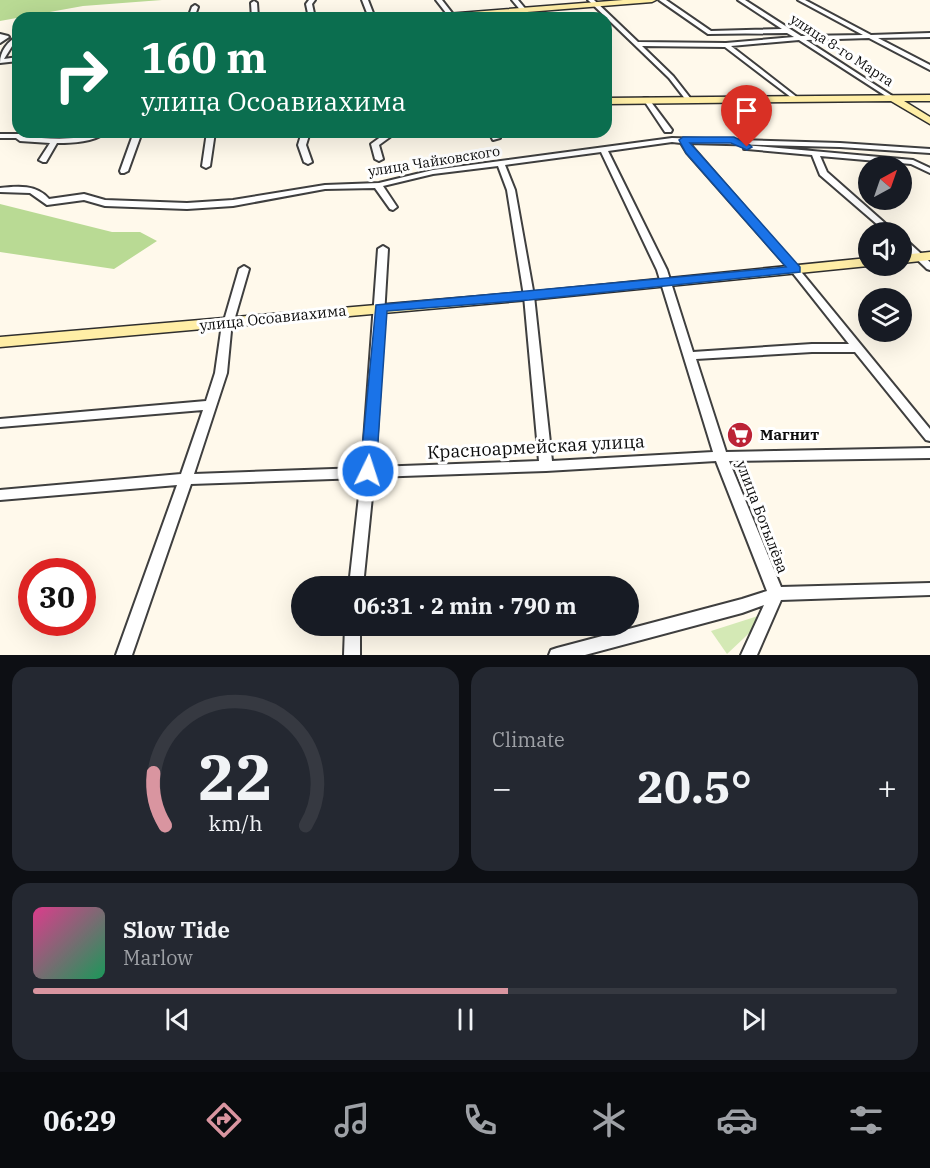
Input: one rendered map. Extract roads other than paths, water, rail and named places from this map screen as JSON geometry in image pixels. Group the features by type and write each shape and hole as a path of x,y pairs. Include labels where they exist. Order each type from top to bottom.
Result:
{"street":[{"path":"439,0 449,12"},
{"path":"515,0 524,10"},
{"path":"504,12 593,2 652,0"},
{"path":"662,0 710,33 788,31"},
{"name":"улица 8-го Марта","path":"741,0 930,121"},
{"path":"801,0 930,68"},
{"path":"254,3 255,12"},
{"path":"193,12 195,7"},
{"path":"612,20 672,76 688,99"},
{"path":"637,44 726,45 802,38 930,35"},
{"path":"0,36 6,37 0,41"},
{"path":"0,60 12,42"},
{"path":"726,45 796,99"},
{"path":"612,101 930,98"},
{"path":"646,99 668,130"},
{"path":"20,138 55,140 78,138"},
{"path":"124,171 136,138"},
{"path":"206,166 210,138"},
{"path":"304,138 302,146 308,162"},
{"path":"379,159 375,144 384,138"},
{"path":"43,160 55,140"},
{"path":"683,140 690,151 795,270 930,437"},
{"name":"улица Чайковского","path":"0,190 32,190 39,192 47,202 84,197 105,203 187,206 271,198 325,187 379,184 433,172 683,140 734,140 930,151"},
{"name":"улица Чайковского","path":"734,140 741,147 913,162 930,171"},
{"name":"улица Ботылёва","path":"603,149 662,270 721,456 767,578 776,594"},
{"path":"815,154 823,173 879,222"},
{"path":"501,164 511,190 529,296 546,466"},
{"path":"379,184 379,189 393,207"},
{"path":"912,248 925,256 930,267"},
{"path":"357,576 381,308 383,249"},
{"name":"улица Осоавиахима","path":"0,342 529,296 858,263"},
{"path":"124,655 186,479 220,373 244,269"},
{"path":"689,356 812,348 858,348"},
{"path":"0,423 210,405"},
{"name":"Красноармейская улица","path":"0,495 186,479 546,466 721,456 930,453"},
{"path":"557,655 742,606 776,594 930,589"},
{"path":"749,655 776,594"},
{"path":"352,655 353,636"}],"place":[{"name":"Магнит","path":"740,435"}]}
